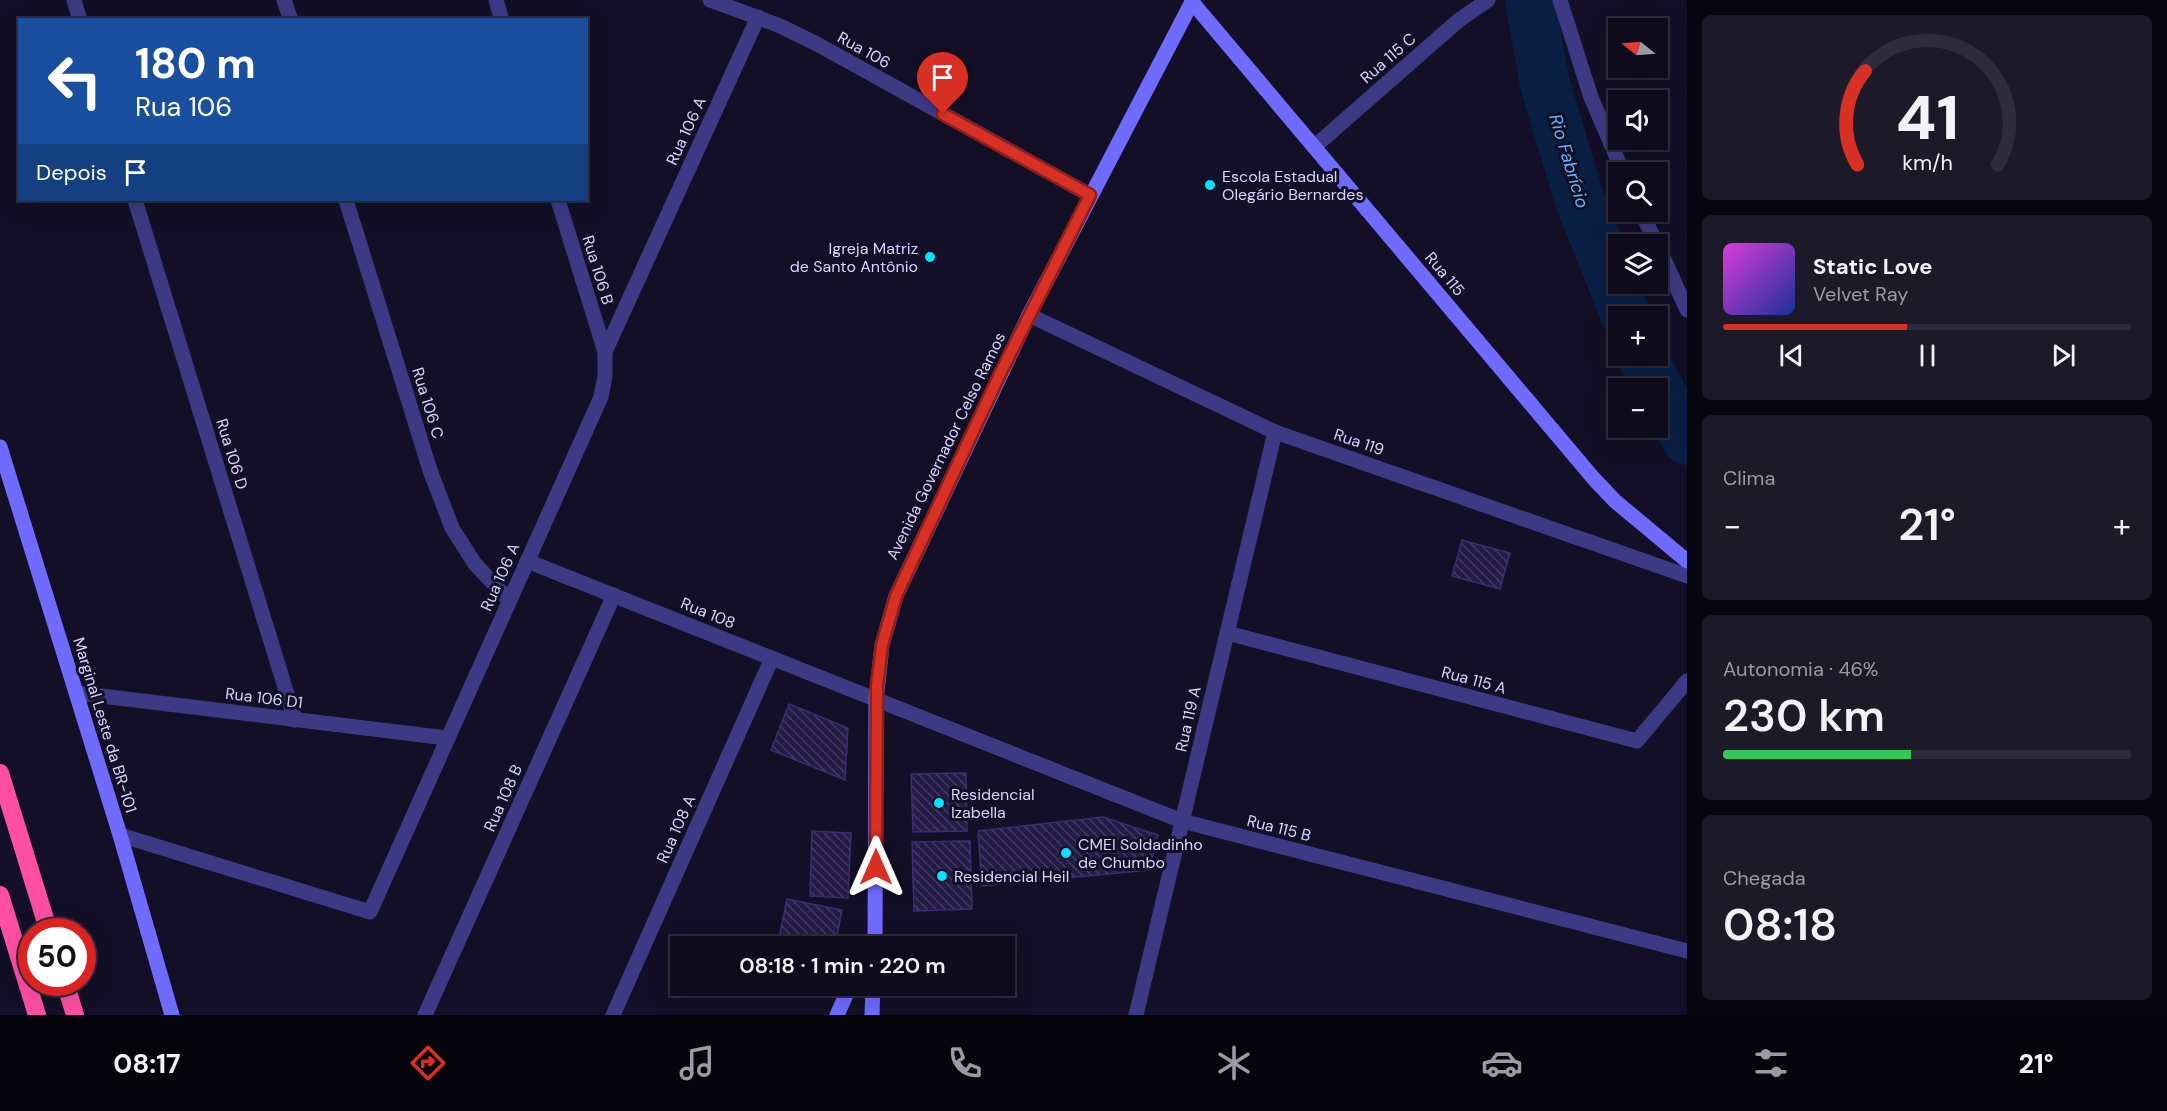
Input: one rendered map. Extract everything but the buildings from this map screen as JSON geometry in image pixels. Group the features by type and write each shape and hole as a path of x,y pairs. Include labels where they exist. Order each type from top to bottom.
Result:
{"highway":[{"path":"0,773 45,918"},
{"path":"0,895 37,1015"},
{"path":"69,996 75,1015"}],"main road":[{"name":"Rua 115","path":"1190,1 1594,479 1641,524 1687,561"},
{"name":"Avenida Governador Celso Ramos","path":"876,936 876,700 882,645 903,576 1029,315 1190,1"},
{"name":"Marginal Leste da BR-101","path":"0,447 120,835 172,1015"},
{"path":"872,936 876,928"},
{"path":"837,1015 846,996"},
{"path":"872,1015 873,996"}],"street":[{"path":"74,0 79,18"},
{"path":"285,0 290,18"},
{"path":"496,0 501,18"},
{"name":"Rua 106","path":"710,0 758,17 817,44 1090,195"},
{"name":"Rua 115 C","path":"1314,147 1459,20 1488,0"},
{"path":"1560,0 1591,97 1619,162"},
{"name":"Rua 106 A","path":"120,835 370,912 601,397 605,376 604,352 758,17"},
{"name":"Rua 106 D","path":"135,201 295,720"},
{"name":"Rua 106 C","path":"346,201 430,470 452,528 475,564 509,600"},
{"name":"Rua 106 B","path":"558,201 604,352"},
{"path":"1668,269 1687,310"},
{"name":"Rua 119","path":"1029,315 1275,432 1687,576"},
{"name":"Rua 119 A","path":"1136,1015 1275,432"},
{"name":"Rua 108","path":"527,561 876,700"},
{"name":"Rua 108 B","path":"425,1015 614,595"},
{"name":"Rua 115 A","path":"1227,633 1637,741 1687,681"},
{"name":"Rua 108 A","path":"613,1015 772,658"},
{"name":"Rua 106 D1","path":"76,693 447,738"},
{"name":"Rua 115 B","path":"876,700 1182,821 1687,951"}],"waterway":[{"name":"Rio Fabrício","path":"1530,0 1545,84 1579,198 1622,306"},
{"name":"Rio Fabrício","path":"1646,366 1687,440"}],"place":[{"name":"Escola Estadual Olegário Bernardes","path":"1210,185"},
{"name":"Igreja Matriz de Santo Antônio","path":"930,257"},
{"name":"Residencial Izabella","path":"939,803"},
{"name":"CMEI Soldadinho de Chumbo","path":"1066,853"},
{"name":"Residencial Heil","path":"942,876"}],"route":[{"path":"876,867 878,671 882,645 896,596 907,567 1000,374 1090,195 943,114"}]}
